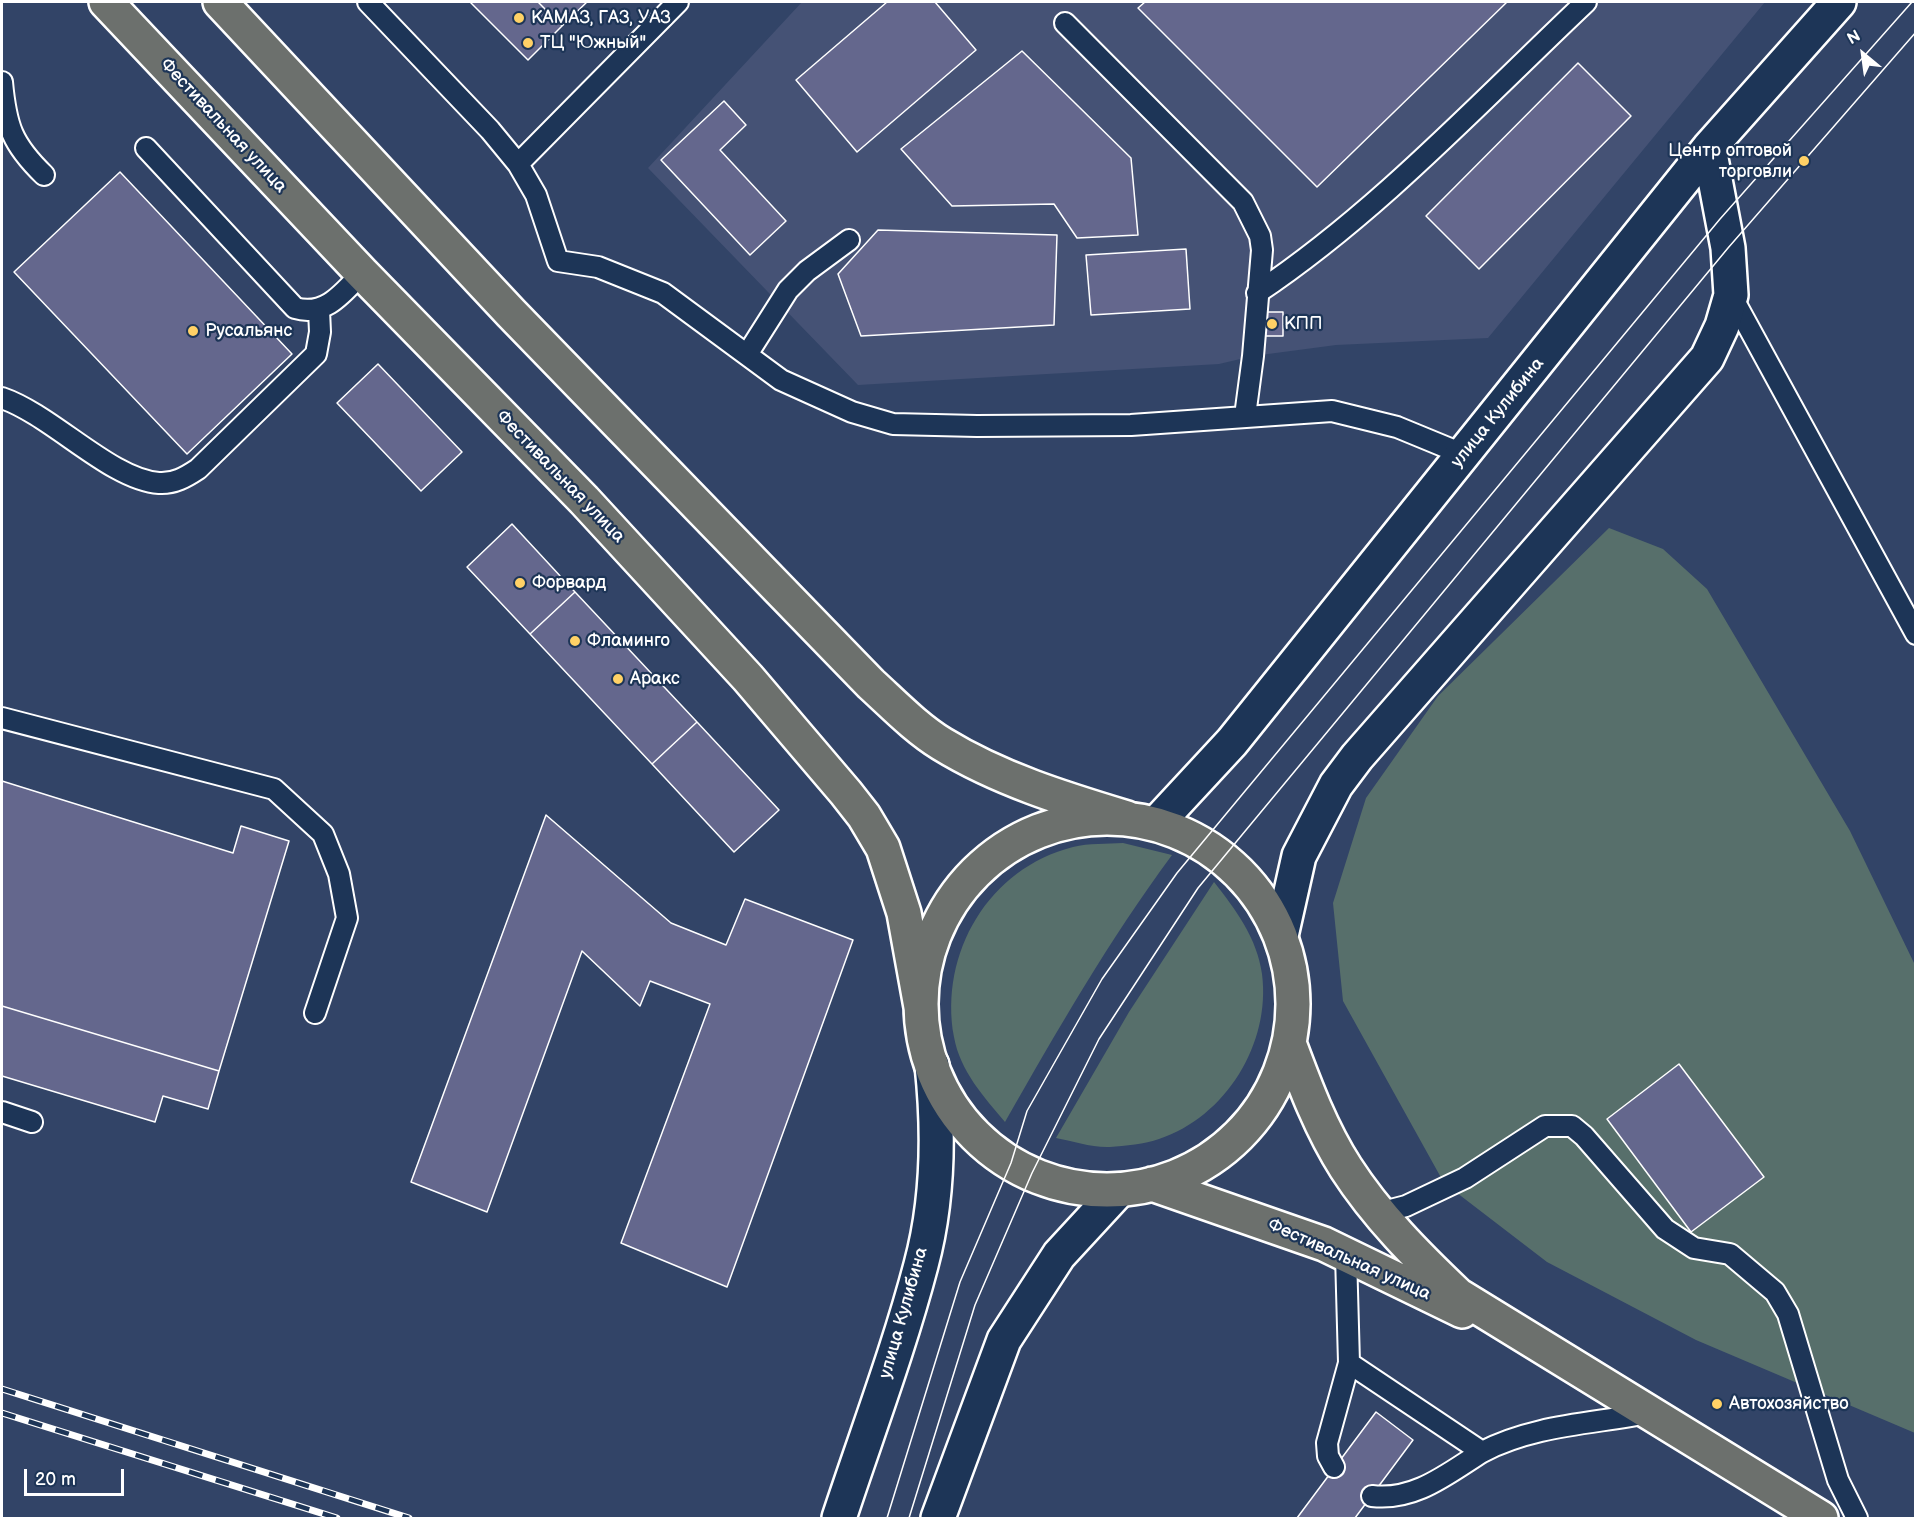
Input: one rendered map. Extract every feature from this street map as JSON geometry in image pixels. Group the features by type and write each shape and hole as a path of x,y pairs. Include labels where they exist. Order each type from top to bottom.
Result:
{"main road":[{"name":"Фестивальная улица","path":"106,2 362,273 599,516 748,678 864,816 883,848 904,913 921,1007"},
{"path":"220,2 503,305 871,684 908,718 941,743 988,769 1061,798 1142,821 1202,843 1240,872 1256,891 1281,936 1290,966 1293,994 1292,1033 1289,1043 1276,1083 1257,1114 1242,1132 1209,1159 1190,1170 1152,1184 1119,1190 1070,1186 1039,1176 1011,1162 990,1147 965,1124 946,1095 926,1047 921,1007 925,966 935,935 953,900 978,870 1014,843 1032,834 1077,820 1142,821"},
{"name":"Фестивальная улица","path":"1289,1043 1322,1123 1346,1168 1379,1213 1417,1256 1458,1295 1821,1518"},
{"name":"Фестивальная улица","path":"1152,1184 1261,1220 1346,1255 1543,1348"}],"street":[{"name":"улица Кулибина","path":"1142,821 1232,742 1709,148 1831,4"},
{"path":"1281,936 1299,856 1336,785 1357,757 1529,564 1707,358 1722,326 1731,295 1728,248 1709,148"},
{"name":"улица Кулибина","path":"840,1518 921,1264 932,1192 936,1136 932,1065"},
{"path":"938,1518 1004,1340 1059,1255 1119,1190"}],"lane":[{"path":"368,2 490,130 518,164 536,195 558,261 598,267 663,292 748,353 781,380 813,396 852,412 893,424 1131,425 1332,411 1396,427 1465,454"},
{"path":"518,164 678,2"},
{"path":"1257,293 1290,271 1365,210 1586,2"},
{"path":"1065,23 1243,202 1260,236 1262,268 1257,293 1253,356 1245,416"},
{"path":"2,82 6,120 23,155 44,175"},
{"path":"146,148 288,303 307,311 319,310 334,302 362,273"},
{"path":"748,353 788,290 807,271 849,240"},
{"path":"1731,295 1916,634"},
{"path":"2,398 22,405 122,471 159,483 183,479 198,469 316,354 320,332 319,310"},
{"path":"2,718 274,789 301,812 323,834 339,874 347,918 315,1013"},
{"path":"2,1112 33,1122"},
{"path":"1379,1213 1406,1206 1465,1178 1545,1126 1572,1126 1584,1136 1665,1229 1694,1248 1730,1254 1775,1292 1788,1314 1838,1480 1857,1518"},
{"path":"1334,1467 1328,1456 1327,1443 1349,1363 1346,1255"},
{"path":"1349,1363 1482,1452"},
{"path":"1372,1496 1389,1498 1411,1494 1508,1438 1544,1428 1648,1413"}],"shaded area":[{"path":"802,2 1765,2 1488,338 1336,345 1253,356 1219,364 858,385 648,168"}],"green space":[{"path":"1609,528 1663,549 1707,589 1850,831 1915,965 1915,1433 1696,1340 1547,1262 1444,1183 1343,1001 1333,903 1366,798 1438,696"},
{"path":"1123,843 1172,855 1105,953 1005,1122 967,1072 954,1037 951,1006 954,975 963,946 976,918 994,894 1017,874 1043,858 1073,847"},
{"path":"1214,882 1238,914 1250,936 1262,974 1263,1000 1259,1026 1251,1051 1239,1074 1205,1114 1159,1139 1135,1145 1103,1147 1056,1138 1129,1012"}],"building":[{"name":"ТЦ \"Южный\"","path":"470,2 538,2 562,26 528,60"},
{"path":"538,2 587,2 562,26"},
{"path":"887,2 935,2 976,50 857,152 796,80"},
{"path":"1145,2 1507,2 1317,187 1138,8"},
{"path":"1022,51 1131,158 1138,235 1077,238 1054,204 952,206 901,149"},
{"path":"1578,63 1631,116 1479,269 1426,216"},
{"path":"724,101 746,125 720,150 786,221 750,255 661,160"},
{"path":"120,172 292,354 187,454 14,272"},
{"path":"878,230 1057,235 1054,325 861,336 838,274"},
{"path":"1186,249 1190,309 1091,315 1086,255"},
{"name":"КПП","path":"1260,312 1283,312 1283,336 1260,336"},
{"path":"378,364 462,452 421,491 337,403"},
{"path":"512,524 575,592 530,634 467,567"},
{"path":"575,592 697,722 652,764 530,634"},
{"path":"697,722 779,810 734,852 652,764"},
{"path":"2,781 233,853 241,826 289,841 219,1071 2,1006"},
{"path":"546,815 671,923 726,945 745,899 853,940 727,1287 621,1243 710,1004 650,981 640,1006 582,951 487,1212 411,1182"},
{"path":"2,1006 219,1071 208,1109 163,1096 155,1122 2,1076"},
{"path":"1679,1064 1764,1177 1691,1232 1607,1119"},
{"path":"1376,1412 1413,1440 1355,1518 1297,1518"}],"tram line":[{"path":"887,1518 960,1282 1011,1163 1027,1111 1102,979 1177,873 1720,219 1912,2"},
{"path":"909,1518 975,1305 1032,1173 1099,1039 1198,888 1728,248 1916,32"}],"railway":[{"path":"2,1389 409,1518"},
{"path":"2,1413 337,1518"}],"place":[{"name":"КАМАЗ, ГАЗ, УАЗ","path":"519,18"},
{"name":"ТЦ \"Южный\"","path":"528,43"},
{"name":"Центр оптовой торговли","path":"1804,161"},
{"name":"КПП","path":"1272,324"},
{"name":"Русальянс","path":"193,331"},
{"name":"Форвард","path":"520,583"},
{"name":"Фламинго","path":"575,641"},
{"name":"Аракс","path":"618,679"},
{"name":"Автохозяйство","path":"1717,1404"}]}
